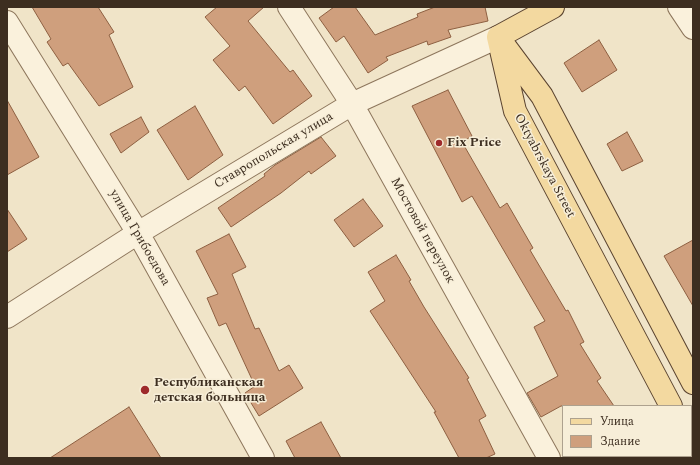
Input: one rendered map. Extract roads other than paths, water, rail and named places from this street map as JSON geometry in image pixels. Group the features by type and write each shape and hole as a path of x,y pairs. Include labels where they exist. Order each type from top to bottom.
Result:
{"main road":[{"name":"Ставропольская улица","path":"498,38 553,7"},
{"path":"498,38 542,96 693,384"},
{"name":"Oktyabrskaya Street","path":"498,38 515,111 670,405"}],"street":[{"name":"Мостовой переулок","path":"289,7 352,104 549,458"},
{"path":"679,7 693,28"},
{"name":"улица Грибоедова","path":"7,22 138,234 263,458"},
{"name":"Ставропольская улица","path":"7,317 138,234 352,104 498,38"}],"place":[{"name":"Fix Price","path":"439,143"},
{"name":"Республиканская детская больница","path":"145,390"}]}
